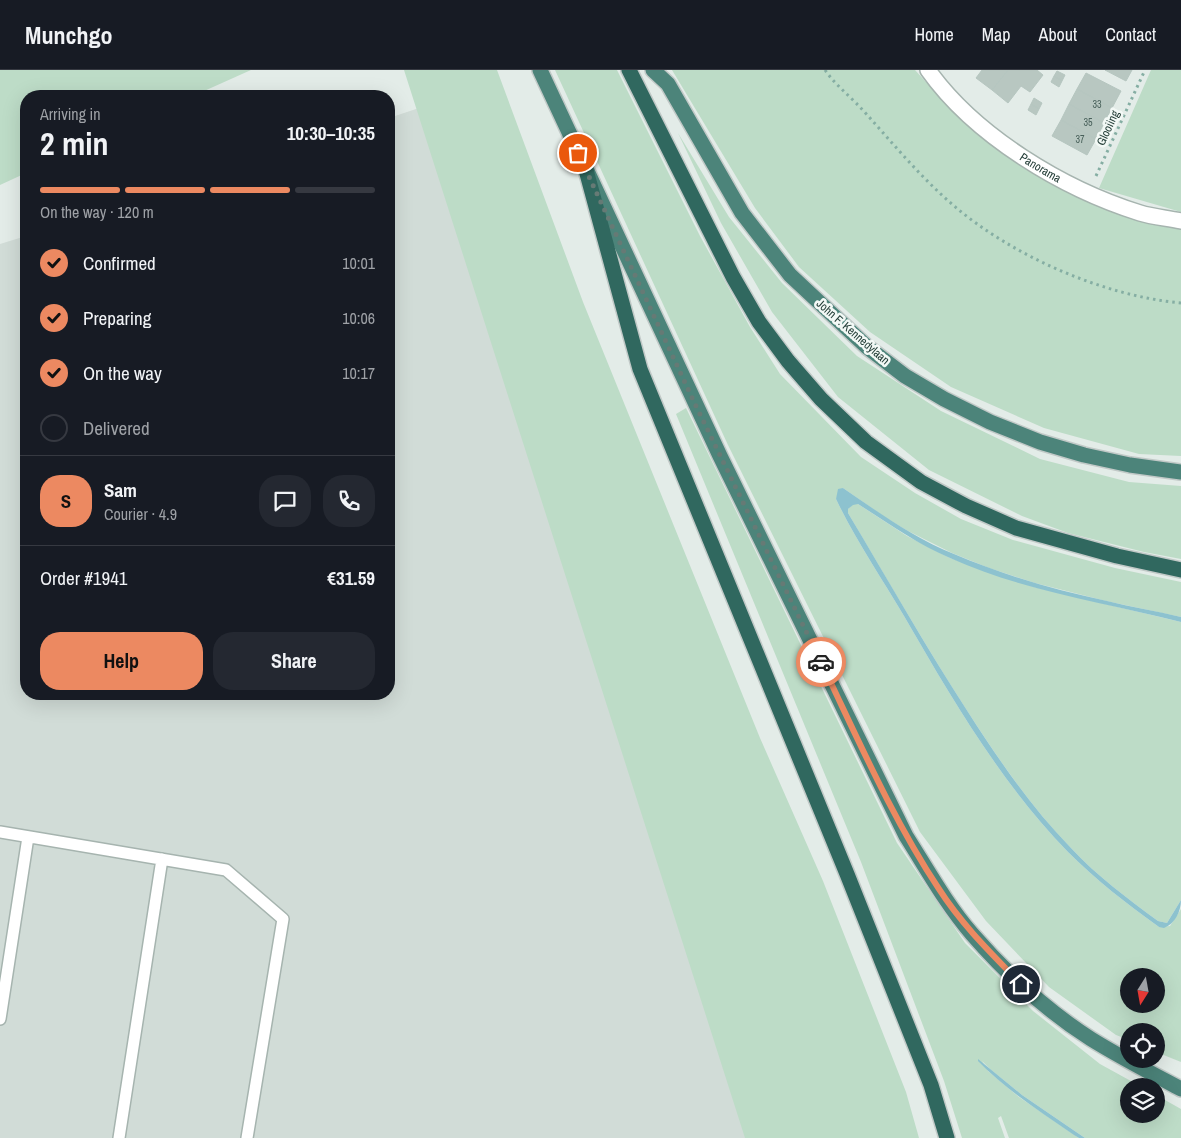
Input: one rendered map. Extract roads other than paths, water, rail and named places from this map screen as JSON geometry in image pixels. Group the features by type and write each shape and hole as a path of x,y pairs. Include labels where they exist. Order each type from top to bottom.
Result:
{"highway":[{"path":"540,70 720,456 906,836 939,890 971,933 1021,984 1054,1013 1090,1038 1181,1089"},
{"path":"629,70 733,277 760,322 788,361 821,399 866,442 921,482 966,506 1016,528 1108,554 1181,570"},
{"name":"John F. Kennedylaan","path":"653,70 668,84 742,213 790,275 867,347 905,376 944,399 990,422 1040,442 1084,456 1181,472"},
{"path":"586,170 640,369 851,883 931,1085 947,1138"}],"street":[{"name":"Panorama","path":"928,70 942,90 992,136 1044,171 1088,192 1140,213 1181,221"}],"lane":[{"path":"0,832 226,870 283,919 247,1138"},
{"path":"0,1019 28,837"},
{"path":"119,1138 162,859"}],"water":[{"path":"843,488 883,515 939,548 973,562 1049,587 1181,617 1181,622 1064,595 1006,579 926,546 858,504 848,509 848,513 952,688 1029,800 1056,832 1091,868 1158,921 1167,923 1181,900 1177,917 1168,926 1164,928 1159,927 1135,910 1068,852 1021,798 999,769 959,709 851,529 836,499 838,489"},
{"path":"978,1059 1022,1095 1085,1138 1079,1138 1074,1135 1024,1100 1000,1082"}]}
